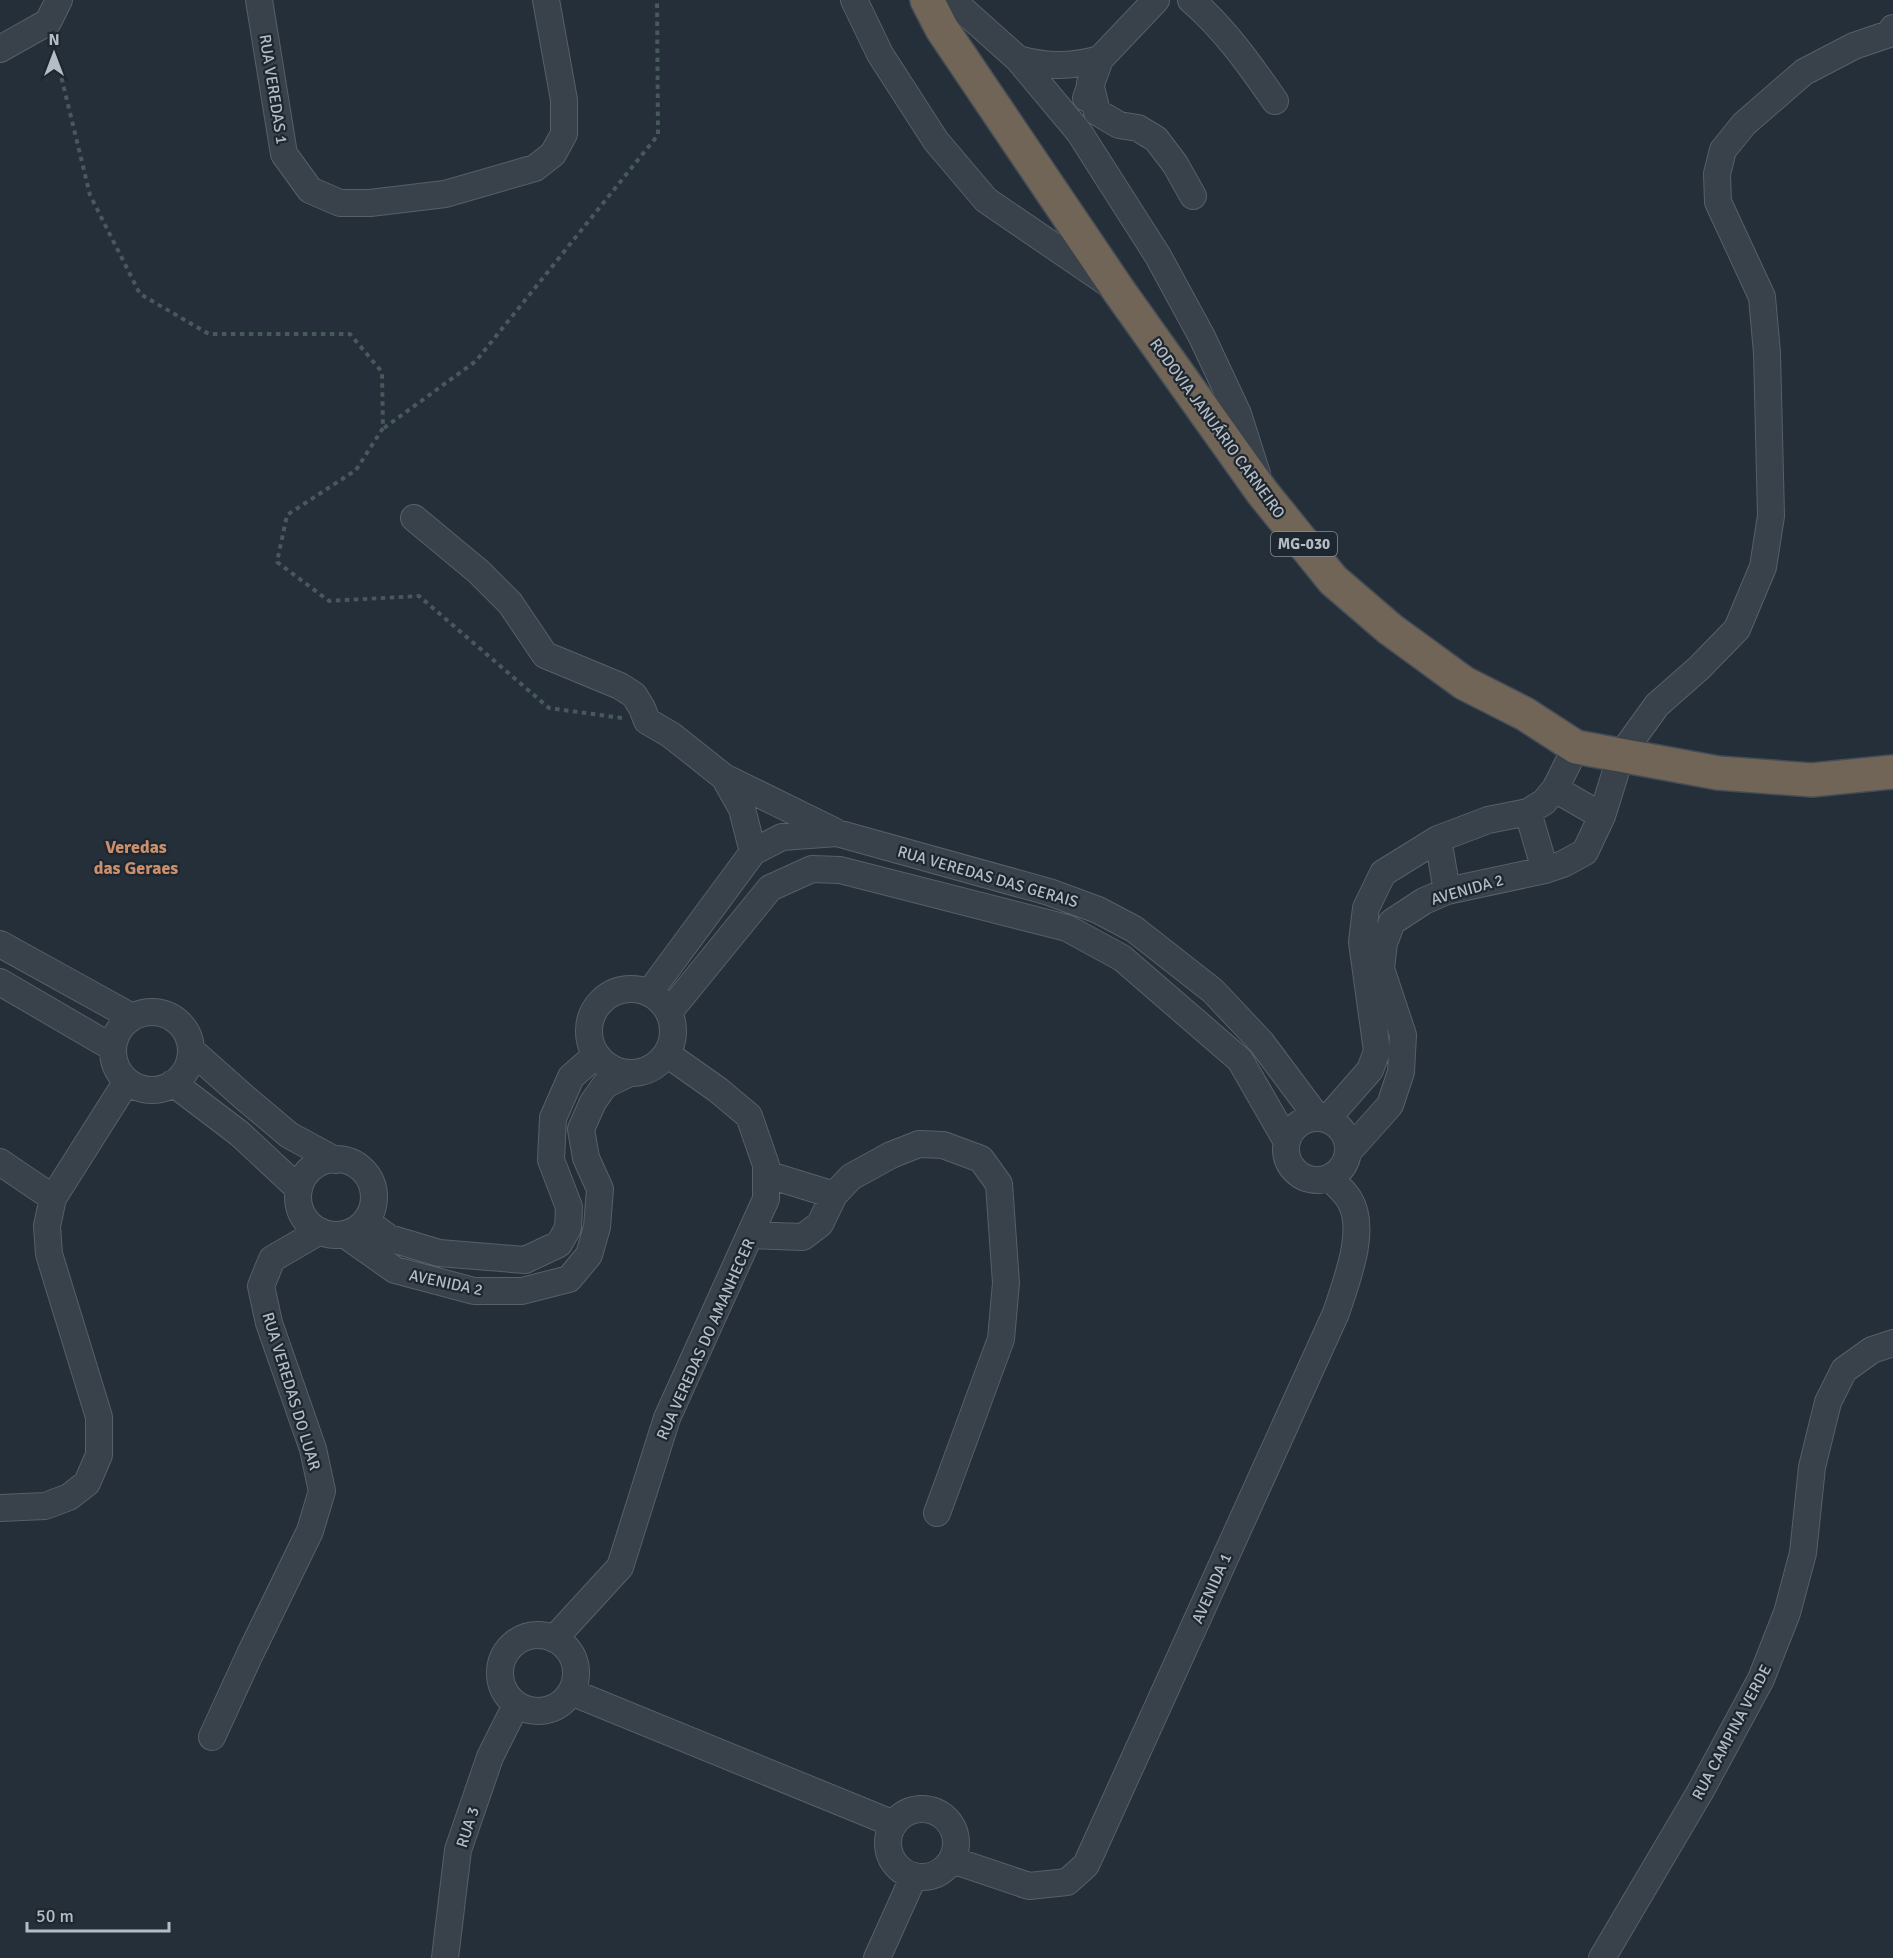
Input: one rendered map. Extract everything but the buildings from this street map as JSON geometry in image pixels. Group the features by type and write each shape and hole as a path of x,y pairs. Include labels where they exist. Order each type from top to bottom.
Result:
{"highway":[{"name":"RODOVIA JANUÁRIO CARNEIRO","path":"927,0 942,29 1119,291 1262,492 1333,580 1390,629 1464,683 1525,714 1576,747 1718,773 1812,780 1893,772"}],"street":[{"name":"RUA VEREDAS 1","path":"259,0 284,153 310,190 340,202 370,203 445,194 535,168 553,154 564,134 564,100 546,0"},
{"path":"854,0 880,54 936,141 986,200 1119,291"},
{"path":"952,0 1018,59 1079,132 1158,256 1202,337 1238,414 1262,492"},
{"path":"1079,132 1090,83 1100,59 1156,0"},
{"path":"1199,3 1275,101"},
{"path":"0,49 53,11"},
{"name":"AVENIDA 2","path":"1348,1152 1390,1105 1401,1072 1403,1035 1381,969 1384,943 1392,922 1424,901 1447,891 1545,870 1563,864 1585,852 1602,816 1621,755 1657,705 1699,668 1737,628 1763,567 1771,516 1767,353 1762,297 1718,202 1717,174 1723,150 1744,124 1804,72 1854,46 1888,34 1893,28"},
{"path":"1018,59 1037,65 1063,66 1100,59"},
{"path":"1090,83 1097,112 1119,125 1138,128 1156,139 1193,196"},
{"path":"414,518 479,572 510,603 544,655 620,686 634,695 642,708 646,721 670,735 724,777 837,833"},
{"path":"1322,1118 1336,1124 1343,1132 1348,1152 1339,1171 1330,1178 1310,1180 1300,1176 1292,1169 1286,1159 1286,1140 1291,1130 1298,1124 1322,1118 1370,1070 1377,1051 1362,942 1366,908 1383,873 1438,839 1488,820 1527,812 1544,802 1555,789 1576,747"},
{"path":"724,777 742,809 753,852"},
{"path":"1555,789 1602,816"},
{"path":"1527,812 1545,870"},
{"name":"RUA VEREDAS DAS GERAIS","path":"649,993 753,852 782,837 837,833 1049,892 1098,910 1134,929 1213,991 1261,1041 1322,1118"},
{"path":"1438,839 1447,891"},
{"name":"RUA VEREDAS DAS GERAIS","path":"669,1012 770,888 812,869 840,870 1067,928 1122,958 1240,1060 1286,1140"},
{"path":"0,944 132,1017"},
{"path":"0,982 113,1048"},
{"path":"635,989 649,993 661,1001 669,1012 673,1026 673,1040 667,1054 657,1064 645,1071 630,1073 617,1071 596,1055 589,1029 598,1005 608,996 620,991 635,989"},
{"path":"145,1012 158,1012 171,1017 181,1025 188,1036 191,1050 189,1063 173,1083 162,1088 138,1087 127,1081 119,1072 114,1060 115,1036 132,1017 145,1012"},
{"path":"191,1050 289,1135 335,1160"},
{"name":"RUA VEREDAS DO AMANHECER","path":"554,1639 620,1567 667,1418 766,1199 766,1165 749,1116 718,1090 667,1054"},
{"name":"AVENIDA 2","path":"343,1229 389,1238 439,1253 525,1260 559,1244 568,1228 569,1207 551,1160 553,1118 571,1077 596,1055"},
{"name":"AVENIDA 2","path":"343,1229 395,1270 474,1291 522,1291 569,1279 589,1255 597,1227 600,1189 586,1158 581,1129 593,1102 605,1085 630,1073"},
{"path":"0,1508 45,1506 69,1497 87,1483 99,1455 99,1418 49,1254 47,1226 53,1198 127,1081"},
{"path":"173,1083 240,1134 299,1189"},
{"path":"750,1235 803,1237 820,1224 834,1195 851,1177 891,1155 919,1144 943,1145 981,1159 999,1184 1006,1283 1001,1339 937,1513"},
{"path":"335,1160 347,1161 358,1167 367,1175 373,1186 372,1211 343,1229 309,1224 298,1202 299,1189 304,1177 312,1168 323,1162 335,1160"},
{"path":"0,1162 53,1198"},
{"path":"766,1174 834,1195"},
{"name":"AVENIDA 1","path":"952,1860 1029,1886 1067,1882 1086,1865 1336,1313 1355,1253 1356,1223 1350,1200 1330,1178"},
{"name":"RUA VEREDAS DO LUAR","path":"212,1737 310,1531 322,1491 313,1449 269,1323 261,1286 272,1259 343,1229"},
{"name":"RUA CAMPINA VERDE","path":"1602,1958 1700,1792 1761,1679 1786,1613 1803,1553 1812,1467 1828,1402 1844,1370 1872,1350 1893,1343"},
{"path":"541,1635 554,1639 572,1656 575,1680 571,1692 553,1708 540,1711 528,1710 516,1705 501,1685 502,1660 508,1649 517,1641 529,1636 541,1635"},
{"path":"571,1692 894,1824"},
{"name":"RUA 3","path":"445,1958 458,1850 490,1757 516,1705"},
{"path":"912,1811 935,1812 945,1818 956,1838 956,1849 952,1860 936,1874 925,1877 904,1872 890,1856 888,1845 894,1824 902,1816 912,1811"},
{"path":"877,1958 914,1876"}],"path":[{"path":"646,721 549,708 419,596 329,601 278,562 287,515 356,470 383,428 476,361 658,135 657,0"},
{"path":"53,11 90,195 140,294 209,334 350,334 382,372 383,428"}],"district":[{"name":"Veredas das Geraes","path":"136,857"}]}
